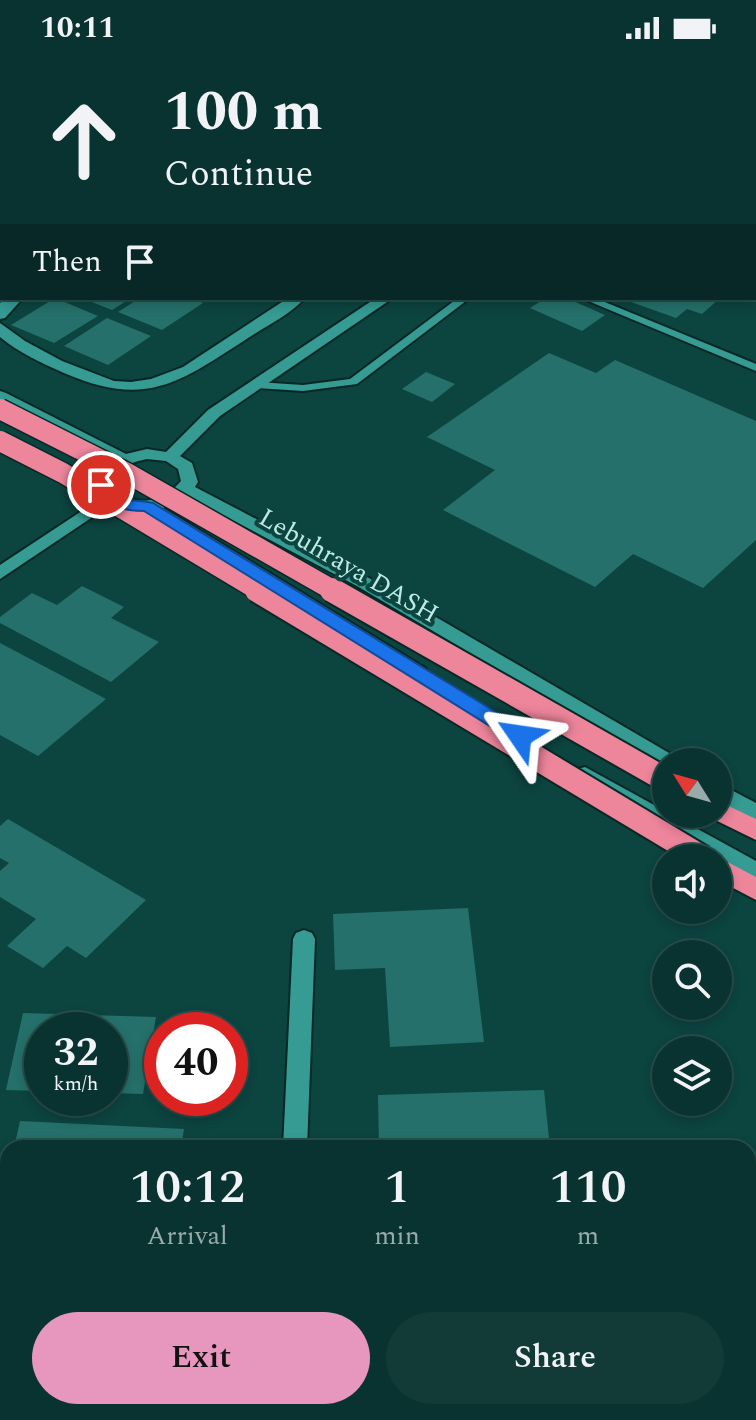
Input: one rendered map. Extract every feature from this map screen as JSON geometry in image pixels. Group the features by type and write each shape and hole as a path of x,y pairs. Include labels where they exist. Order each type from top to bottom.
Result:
{"highway":[{"name":"Lebuhraya DASH","path":"0,409 127,473 652,772"},
{"path":"0,441 63,473 680,844"},
{"path":"732,818 756,831"},
{"path":"732,875 756,890"}],"street":[{"path":"0,315 14,300"},
{"path":"0,328 13,342 104,383 121,387 144,386 188,370 295,300"},
{"path":"170,457 214,413 383,300"},
{"path":"0,396 123,459"},
{"path":"0,433 105,492 130,507 147,506 179,496 190,482 186,467 170,457 147,454 123,459 106,470 105,492 0,573"},
{"path":"185,488 363,582 652,752"},
{"path":"147,506 547,752 756,871"},
{"path":"732,799 756,813"},
{"path":"295,1140 304,939"}],"lane":[{"path":"257,385 303,388 353,382 462,300"},
{"path":"591,300 756,368"},
{"path":"741,362 756,351"}],"building":[{"path":"52,300 60,300 98,316 54,343 11,325"},
{"path":"87,300 128,300 112,310"},
{"path":"137,300 195,300 203,303 162,330 118,312"},
{"path":"543,300 571,300 605,315 582,331 530,308"},
{"path":"718,300 702,314 687,309 676,318 631,302"},
{"path":"107,318 151,336 108,365 64,346"},
{"path":"549,353 596,373 615,360 756,421 756,540 703,588 633,554 595,587 443,510 495,470 427,437"},
{"path":"426,372 455,384 432,402 402,389"},
{"path":"82,586 124,607 111,618 159,642 111,682 0,623 0,617 32,593 57,605"},
{"path":"0,643 106,699 38,756 0,735"},
{"path":"8,819 146,900 86,958 67,946 43,968 7,946 36,919 0,897 0,871 9,863 0,858 0,826"},
{"path":"468,908 484,1042 390,1047 385,968 335,970 333,914"},
{"path":"23,1013 24,1013 24,1090 6,1090"},
{"path":"128,1016 144,1017 143,1094 128,1094"},
{"path":"544,1090 549,1140 379,1140 378,1095"},
{"path":"20,1121 184,1129 182,1140 16,1140"}],"route":[{"path":"101,485 109,498 130,507 147,506 520,736"}]}
